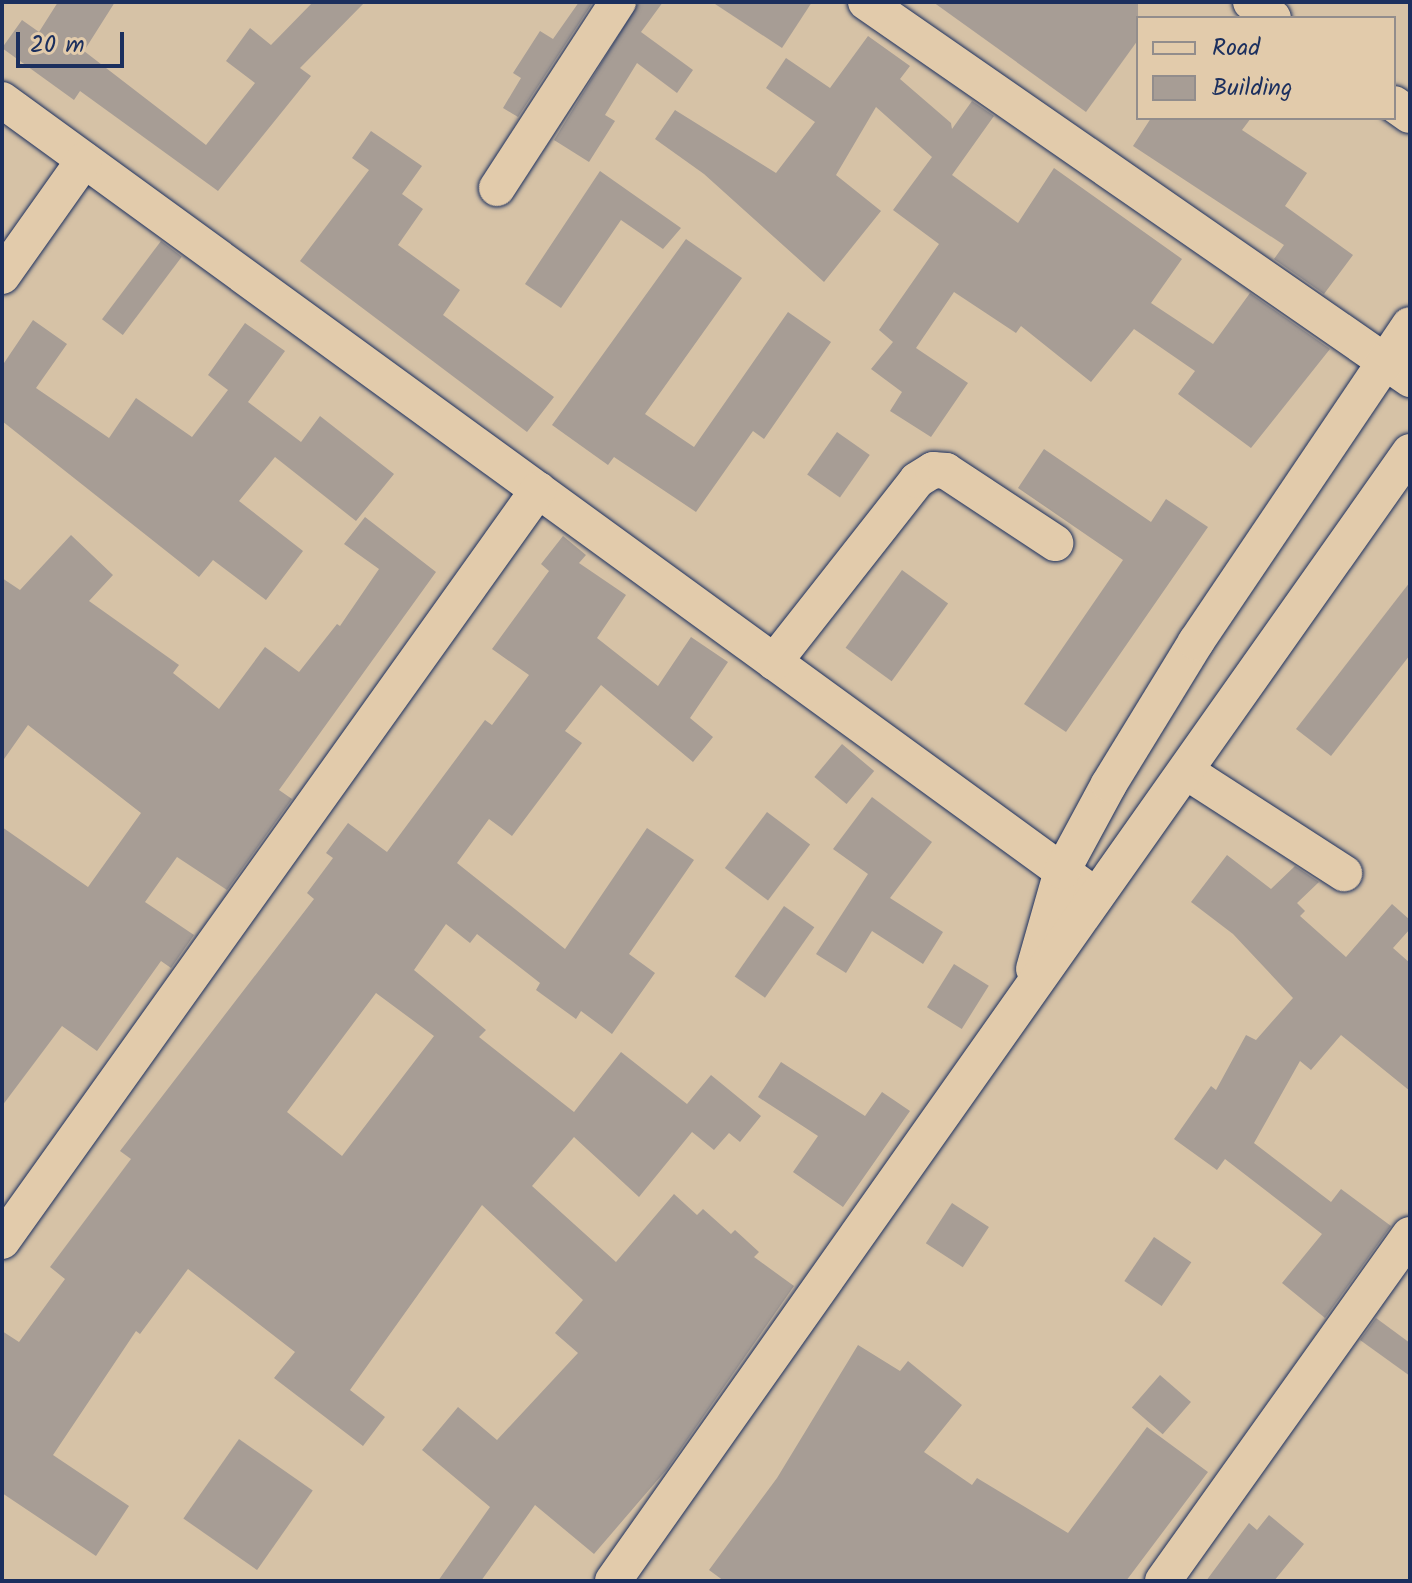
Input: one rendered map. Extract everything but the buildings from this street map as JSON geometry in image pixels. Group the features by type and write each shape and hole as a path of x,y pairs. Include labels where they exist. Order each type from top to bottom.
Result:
{"street":[{"path":"497,188 618,2"},
{"path":"866,2 1398,371"},
{"path":"1251,2 1270,16"},
{"path":"2,100 1096,896"},
{"path":"2,276 84,160"},
{"path":"1027,994 1062,871 1196,642 1398,371 1410,325"},
{"path":"628,1576 1027,994 1187,772 1410,452"},
{"path":"774,662 917,480 933,470 946,471 1055,543"},
{"path":"2,1241 538,490"},
{"path":"1187,772 1344,873"},
{"path":"1163,1581 1410,1235"}]}
